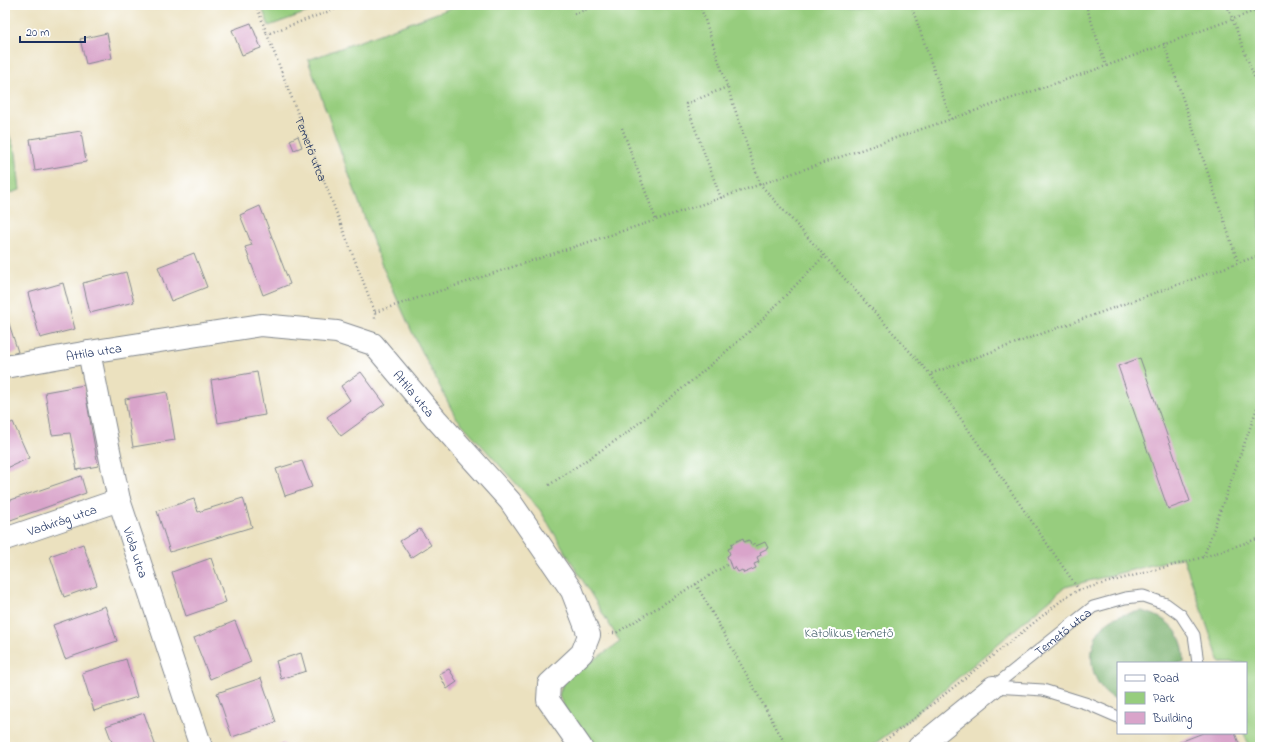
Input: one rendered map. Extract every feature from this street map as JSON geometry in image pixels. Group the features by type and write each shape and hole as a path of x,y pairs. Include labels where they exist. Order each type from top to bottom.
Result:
{"street":[{"name":"Attila utca","path":"5,367 89,352 261,325 337,332 373,344 436,419 510,502 572,590 589,635"},
{"name":"Viola utca","path":"89,352 119,500 201,747"},
{"name":"Vadvirág utca","path":"5,539 119,500"},
{"path":"581,747 548,700 549,684 582,653 589,635"},
{"name":"Temető utca","path":"919,747 941,740 993,688"}],"lane":[{"name":"Temető utca","path":"993,688 1093,607 1125,598 1143,596 1166,604 1181,615 1194,635 1198,662"},
{"path":"993,688 1043,690 1088,704 1117,717"}],"path":[{"name":"Temető utca","path":"256,5 376,312 373,344"},
{"path":"267,34 346,5"},
{"path":"574,14 598,5"},
{"path":"700,5 760,184 930,374 1079,590"},
{"path":"911,5 951,119"},
{"path":"1086,5 1106,66"},
{"path":"1227,5 1260,92"},
{"path":"376,312 721,198 1106,66 1164,43 1260,9"},
{"path":"1164,43 1238,262"},
{"path":"721,198 686,104 727,87"},
{"path":"622,128 656,220"},
{"path":"930,374 1260,255"},
{"path":"549,485 624,435 694,379 756,326 824,256"},
{"path":"1204,557 1260,400"},
{"path":"876,747 914,719 1067,596 1079,590 1204,557 1260,538"},
{"path":"589,635 616,633 730,563"},
{"path":"696,584 787,747"}],"green space":[{"path":"261,5 327,5 269,26"},
{"name":"Katolikus temető","path":"459,5 1260,5 1260,747 1249,747 1244,734 1247,734 1247,662 1220,662 1183,557 1065,587 913,716 870,747 590,747 567,715 559,695 564,680 620,642 540,510 455,416 412,332 380,261 308,60"},
{"path":"5,124 16,153 20,190 5,195"},
{"path":"1142,611 1160,618 1174,628 1182,643 1184,662 1117,662 1117,699 1107,694 1099,684 1094,673 1092,649 1096,637 1102,627 1112,619"}],"building":[{"path":"251,23 261,48 242,55 232,30"},
{"path":"107,33 112,58 86,64 80,39"},
{"path":"81,131 86,162 35,171 30,139"},
{"path":"298,136 302,147 294,150 290,140"},
{"path":"260,206 290,284 263,295 245,247 252,245 240,215"},
{"path":"194,253 207,287 171,301 158,267"},
{"path":"126,272 134,302 90,313 83,283"},
{"path":"63,283 75,329 40,338 28,293"},
{"path":"5,311 18,352 5,356"},
{"path":"1140,358 1190,501 1168,509 1118,366"},
{"path":"257,372 265,415 218,423 211,380"},
{"path":"361,372 385,404 341,436 327,417 350,400 341,386"},
{"path":"84,385 98,466 77,470 70,433 52,435 45,392"},
{"path":"167,392 175,440 133,447 125,399"},
{"path":"13,422 29,458 5,469 5,426"},
{"path":"302,461 312,487 285,496 276,469"},
{"path":"81,476 86,493 5,522 5,502"},
{"path":"243,498 252,527 170,552 157,511 194,499 198,512"},
{"path":"420,529 431,545 411,558 400,541"},
{"path":"743,538 744,542 749,540 751,545 755,543 756,546 765,542 768,548 760,552 761,555 757,557 759,562 754,564 756,568 744,573 742,570 738,572 735,567 732,569 727,556 730,554 728,549 732,547 731,544"},
{"path":"83,544 97,585 64,597 50,556"},
{"path":"211,558 226,602 186,616 172,572"},
{"path":"105,606 117,641 65,659 53,625"},
{"path":"235,621 251,662 210,679 194,638"},
{"path":"301,653 306,671 281,679 276,661"},
{"path":"126,659 137,697 94,711 82,673"},
{"path":"449,669 457,682 447,689 439,674"},
{"path":"261,678 276,722 232,737 217,693"},
{"path":"144,713 156,747 114,747 106,726"},
{"path":"1200,734 1235,734 1240,746 1167,747"},
{"path":"284,743 285,747 272,747"}]}
